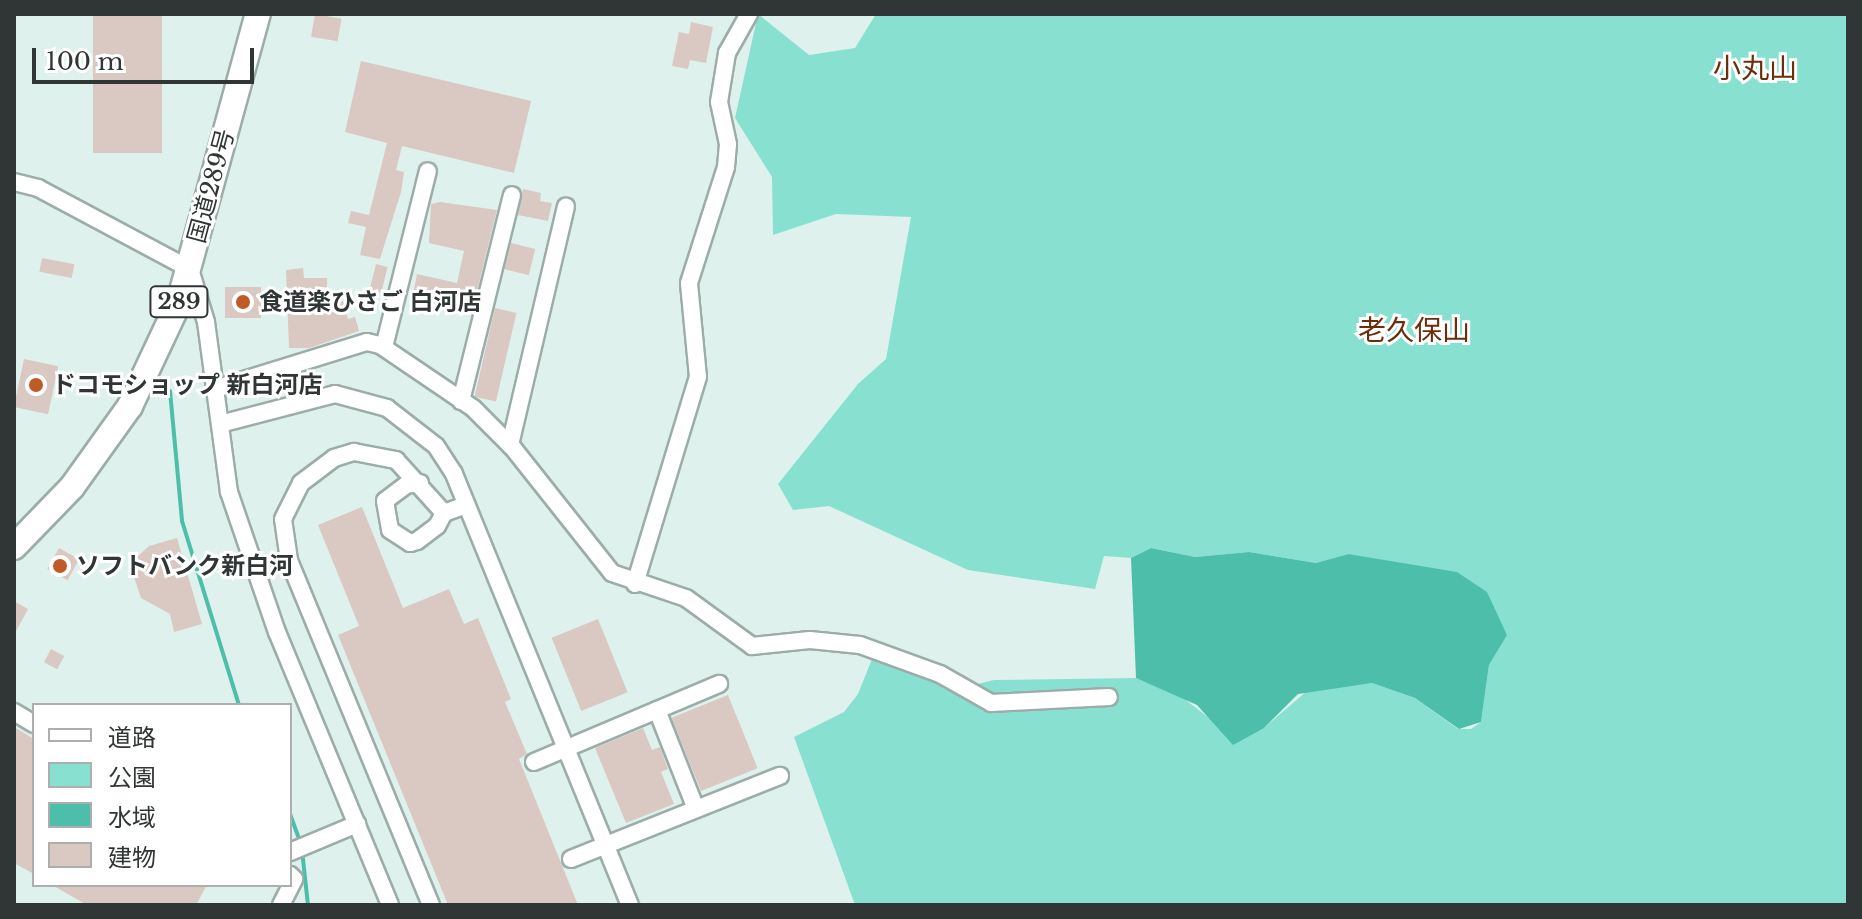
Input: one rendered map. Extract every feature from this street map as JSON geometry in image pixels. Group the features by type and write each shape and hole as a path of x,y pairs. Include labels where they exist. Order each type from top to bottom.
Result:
{"highway":[{"name":"国道289号","path":"14,547 72,487 130,406 190,269 257,14"}],"street":[{"path":"635,584 698,377 689,283 726,167 728,144 719,102 727,53 749,14"},
{"path":"384,347 428,171"},
{"path":"14,182 38,188 190,269 206,322 229,492 277,632 390,905"},
{"path":"461,401 512,195"},
{"path":"510,445 566,206"},
{"path":"215,389 367,342 384,347 461,401 510,445 612,573 635,584 686,598 752,646 810,640 860,645 940,674 991,703 1109,697"},
{"path":"220,424 335,394 360,397 405,417 436,446 466,505 630,905"},
{"path":"431,905 289,560 283,519 301,483 334,458 354,452 396,460 444,513"},
{"path":"420,483 406,485 385,501 390,530 410,543 437,526 444,513 466,505"},
{"path":"534,762 719,684"},
{"path":"657,710 696,809"},
{"path":"14,712 32,723"},
{"path":"571,859 780,776"},
{"path":"292,851 357,824"},
{"path":"281,905 290,887"}],"green space":[{"path":"758,14 809,55 855,48 876,14 1848,14 1848,905 855,905 794,737 844,712 858,694 874,654 953,690 994,680 1136,678 1178,694 1222,728 1264,728 1308,690 1372,683 1415,698 1458,729 1471,729 1481,722 1489,665 1507,634 1348,554 1316,563 1249,552 1195,557 1151,548 1131,558 1104,556 1095,589 968,570 829,506 793,510 778,484 858,384 886,359 911,217 836,214 773,235 772,177 735,118"}],"water":[{"path":"1151,548 1195,557 1249,552 1316,563 1348,554 1457,572 1487,592 1507,635 1489,665 1481,722 1459,729 1415,698 1372,683 1298,694 1264,728 1233,745 1197,705 1136,678 1131,558"}],"building":[{"path":"93,14 162,14 162,153 93,153"},
{"path":"315,14 342,19 338,41 311,37"},
{"path":"691,22 713,27 706,63 690,60 688,69 672,66 679,32 689,34"},
{"path":"361,61 531,101 514,173 402,146 396,170 404,172 401,192 380,259 360,255 366,227 348,223 351,211 369,215 387,143 345,132"},
{"path":"523,189 541,193 540,201 552,203 548,221 518,215"},
{"path":"440,202 497,210 475,299 440,291 438,300 413,294 417,274 457,283 464,251 429,243 431,204"},
{"path":"511,243 535,249 529,275 504,269"},
{"path":"42,258 74,264 72,278 39,272"},
{"path":"376,264 388,267 381,293 369,290"},
{"path":"303,268 304,278 327,278 327,305 343,301 348,319 355,317 359,331 309,348 289,348 286,270"},
{"path":"225,287 261,287 261,318 225,318"},
{"path":"495,308 516,313 496,402 475,397"},
{"path":"24,359 58,366 48,414 14,407"},
{"path":"362,507 403,608 449,589 464,624 478,618 511,699 505,702 527,754 519,759 578,905 448,905 338,635 359,626 318,525"},
{"path":"177,538 202,624 174,632 170,614 141,598 133,574 138,556 149,546"},
{"path":"59,548 79,559 67,580 47,569"},
{"path":"14,601 28,609 14,635"},
{"path":"598,619 628,692 581,711 552,638"},
{"path":"51,649 64,656 57,669 44,662"},
{"path":"728,695 758,768 701,791 671,718"},
{"path":"14,727 32,738 32,873 14,863"},
{"path":"643,728 652,750 660,747 668,769 661,772 674,804 626,823 595,748"},
{"path":"56,887 206,887 196,905 87,905"}],"waterway":[{"path":"170,391 182,521 238,703"},
{"path":"292,819 300,841"},
{"path":"302,850 308,905"}],"place":[{"name":"食道楽ひさご 白河店","path":"243,302"},
{"name":"ドコモショップ 新白河店","path":"36,385"},
{"name":"ソフトバンク新白河","path":"60,566"}],"district":[{"name":"小丸山","path":"1755,69"},
{"name":"老久保山","path":"1414,331"}]}
